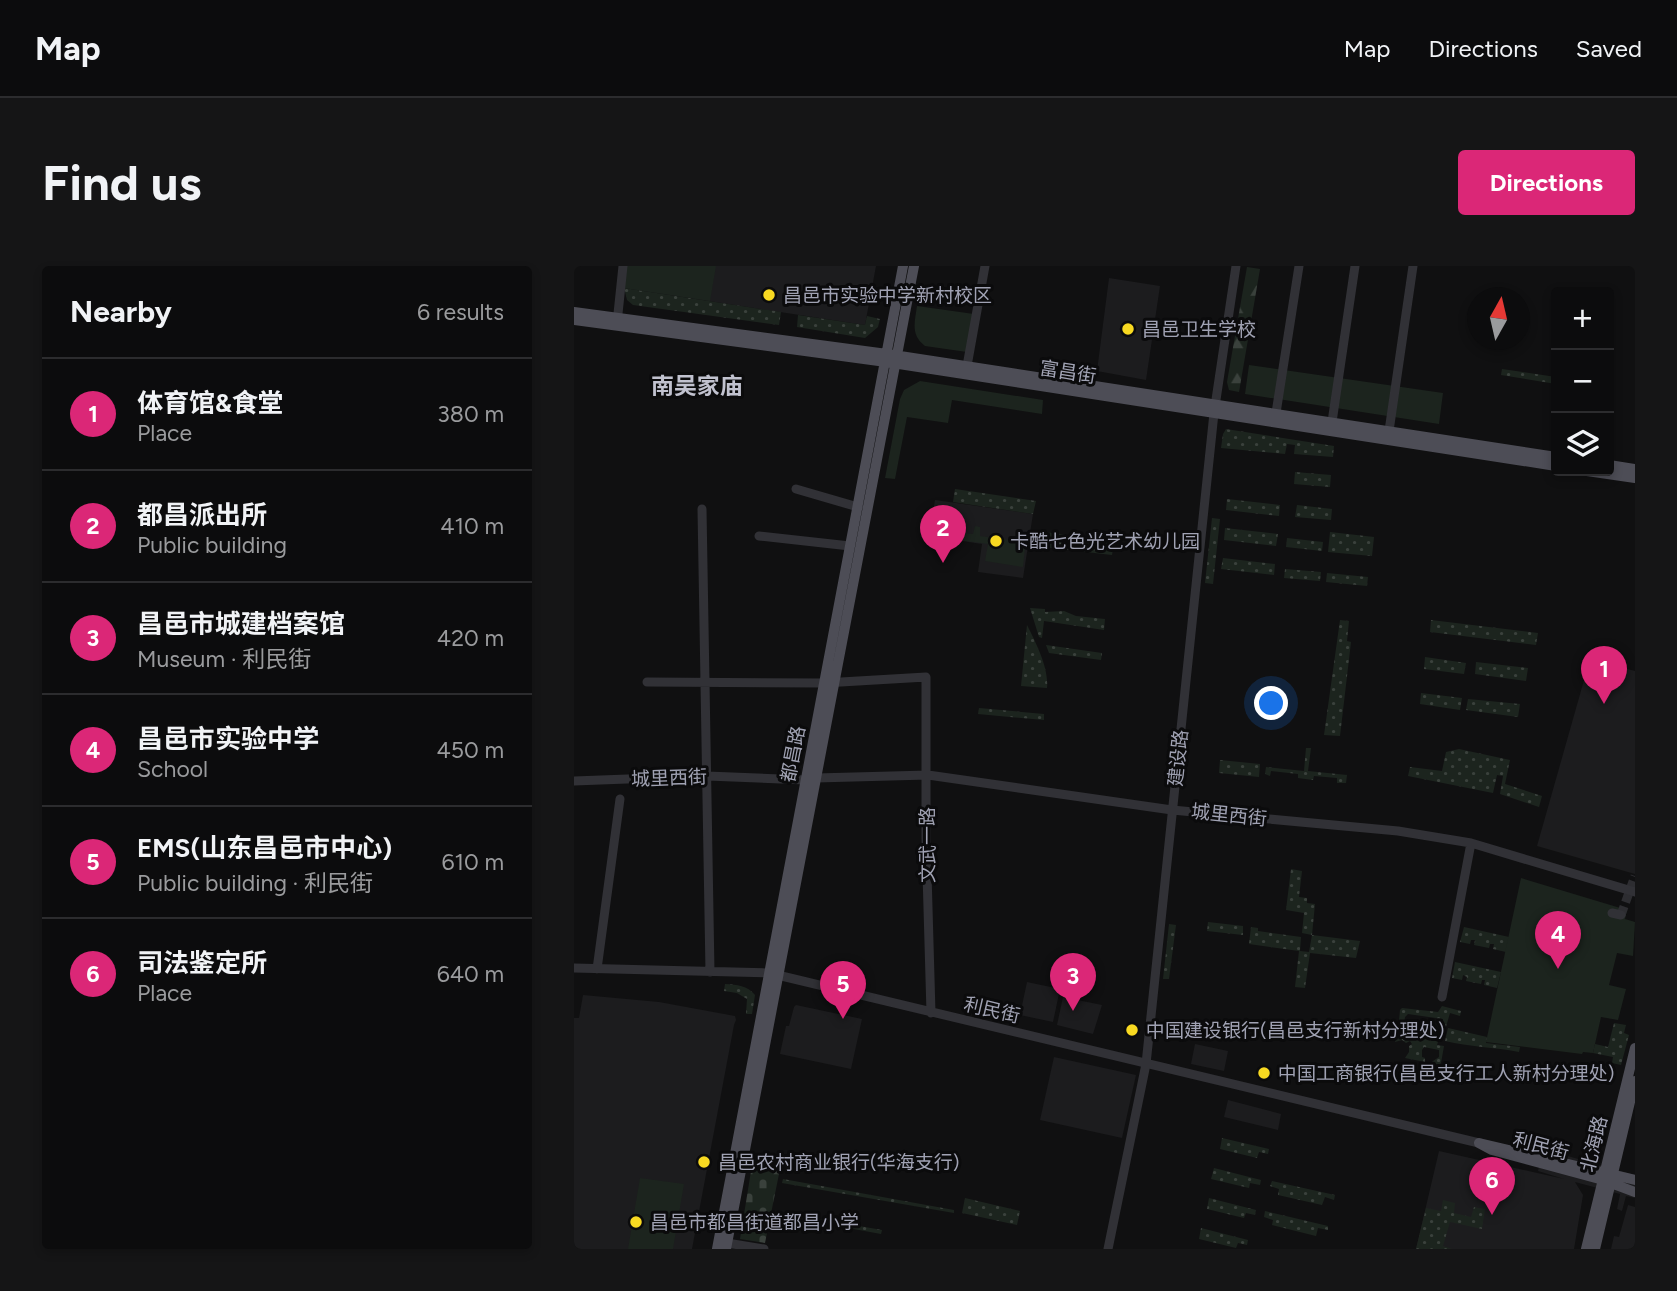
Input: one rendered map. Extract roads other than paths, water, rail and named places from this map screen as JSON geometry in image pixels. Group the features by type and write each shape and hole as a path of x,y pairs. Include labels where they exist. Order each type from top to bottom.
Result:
{"main road":[{"name":"都昌路","path":"891,359 903,266"},
{"name":"都昌路","path":"773,974 829,683 850,546 914,266"},
{"name":"富昌街","path":"574,312 617,322"},
{"name":"富昌街","path":"574,320 617,322 891,359 1551,456"},
{"name":"富昌街","path":"891,359 967,366 1551,465"},
{"path":"829,683 891,359"},
{"path":"1614,466 1635,469"},
{"path":"1614,475 1635,478"},
{"path":"727,1246 773,974"},
{"path":"717,1249 773,974"},
{"name":"北海路","path":"1595,1249 1635,1048"},
{"name":"北海路","path":"1586,1249 1635,1081"},
{"name":"利民街","path":"1479,1143 1608,1178 1635,1192"},
{"name":"利民街","path":"1608,1178 1635,1180"}],"street":[{"path":"617,322 623,266"},
{"path":"967,366 985,266"},
{"name":"建设路","path":"1108,1249 1146,1064 1215,408 1236,266"},
{"path":"1276,414 1299,266"},
{"path":"1332,422 1355,266"},
{"path":"1389,431 1413,266"},
{"path":"796,489 858,507"},
{"path":"702,509 710,972"},
{"path":"759,536 850,546"},
{"name":"文武一路","path":"829,683 926,677 926,838 931,1013"},
{"path":"647,682 829,683"},
{"name":"城里西街","path":"574,781 707,776 811,779 928,775 1172,810 1398,831 1471,843 1635,892"},
{"path":"597,969 620,799"},
{"path":"1442,997 1471,843"},
{"name":"利民街","path":"574,968 773,974 1479,1143"},
{"path":"727,1246 764,1249"}],"tunnel":[{"path":"1621,915 1635,876"}],"place":[{"name":"昌邑市实验中学新村校区","path":"769,295"},
{"name":"昌邑卫生学校","path":"1128,329"},
{"name":"卡酷七色光艺术幼儿园","path":"996,541"},
{"name":"都昌派出所","path":"943,563"},
{"name":"体育馆&食堂","path":"1604,704"},
{"name":"昌邑市实验中学","path":"1558,969"},
{"name":"昌邑市城建档案馆","path":"1073,1011"},
{"name":"EMS(山东昌邑市中心)","path":"843,1019"},
{"name":"中国建设银行(昌邑支行新村分理处)","path":"1132,1030"},
{"name":"中国工商银行(昌邑支行工人新村分理处)","path":"1264,1073"},
{"name":"昌邑农村商业银行(华海支行)","path":"704,1162"},
{"name":"司法鉴定所","path":"1492,1215"},
{"name":"昌邑市都昌街道都昌小学","path":"636,1222"}],"district":[{"name":"南吴家庙","path":"697,386"}]}
